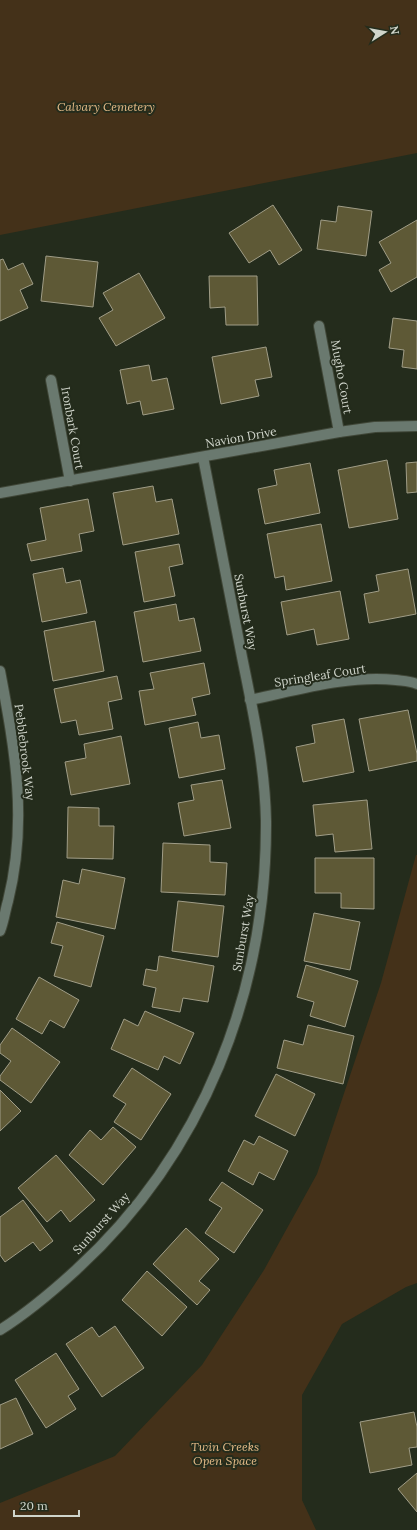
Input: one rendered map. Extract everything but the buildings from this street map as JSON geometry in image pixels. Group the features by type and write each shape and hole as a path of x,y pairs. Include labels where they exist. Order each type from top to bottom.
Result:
{"street":[{"name":"Mugho Court","path":"320,326 339,432"},
{"name":"Ironbark Court","path":"51,380 70,481"},
{"name":"Navion Drive","path":"0,493 339,432 375,427 417,426"},
{"name":"Sunburst Way","path":"0,1330 60,1285 90,1257 119,1227 157,1178 190,1126 218,1071 233,1032 248,984 260,923 264,882 266,820 263,779 250,700 202,457"},
{"name":"Pebblebrook Way","path":"0,671 15,753 19,806 18,848 11,888 0,931"},
{"name":"Springleaf Court","path":"250,700 335,683 368,679 383,679 417,684"}],"green space":[{"name":"Calvary Cemetery","path":"0,0 417,0 417,153 0,235"},
{"name":"Twin Creeks Open Space","path":"416,855 417,1283 406,1287 342,1324 302,1395 302,1500 316,1530 0,1530 0,1503 115,1456 202,1365 264,1270 317,1174 381,983"}]}
